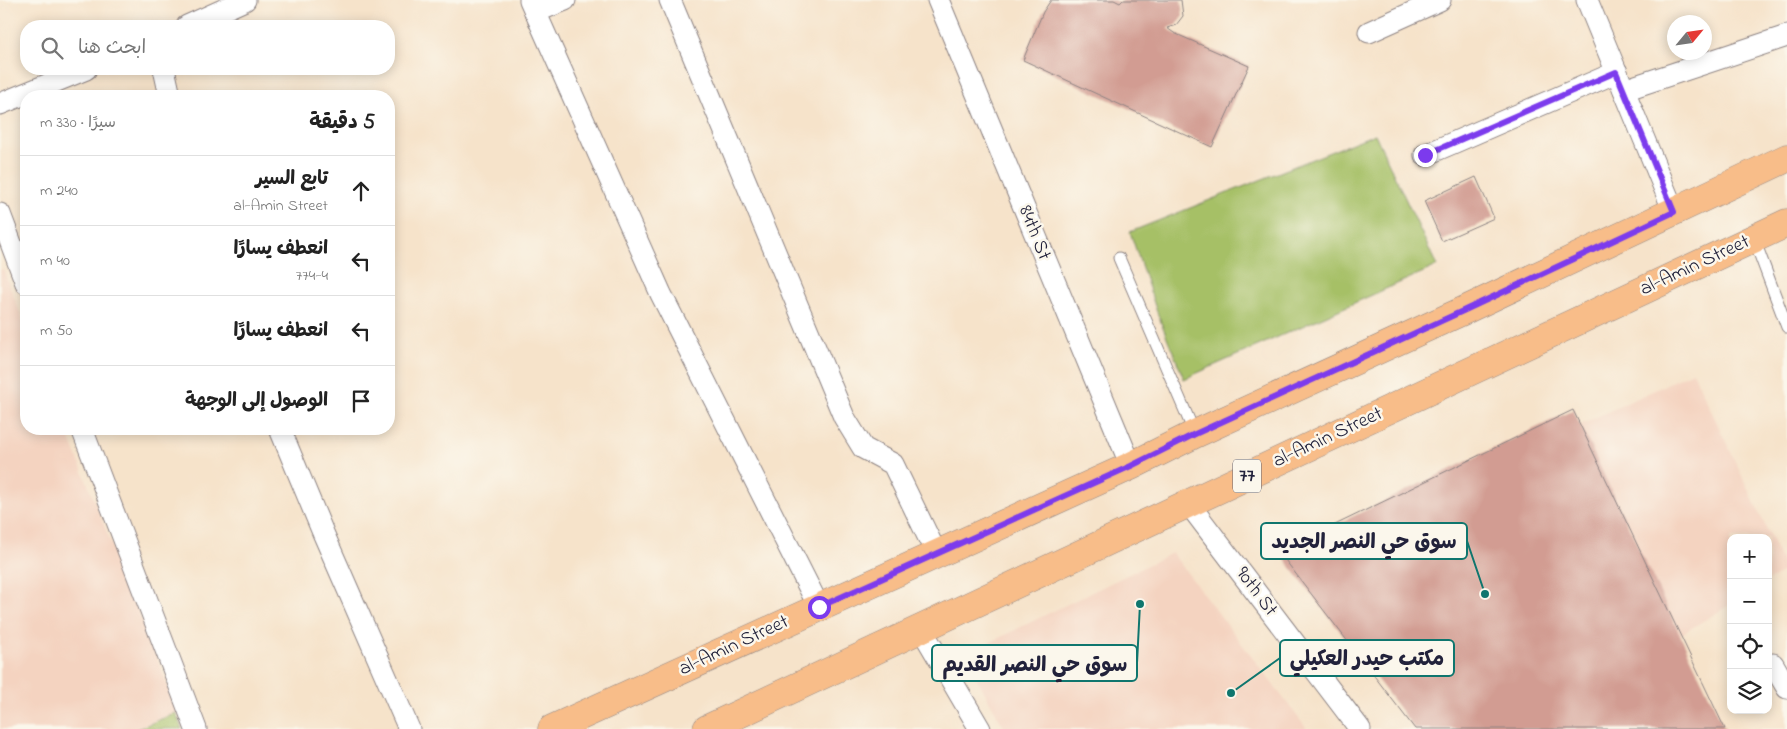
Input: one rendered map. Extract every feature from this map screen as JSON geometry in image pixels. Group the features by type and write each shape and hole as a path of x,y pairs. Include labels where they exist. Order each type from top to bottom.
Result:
{"main road":[{"name":"al-Amin Street","path":"552,729 1131,466 1195,434 1465,310 1787,158"},
{"name":"al-Amin Street","path":"707,729 922,630 1188,503 1787,223"}],"street":[{"path":"200,20 245,0"},
{"path":"565,0 532,6 661,294 819,607"},
{"path":"670,0 844,417 863,448 893,464 936,553"},
{"name":"84th St","path":"938,0 1131,466"},
{"path":"1369,32 1440,0"},
{"path":"1587,0 1674,212"},
{"path":"1425,155 1620,81 1787,36"},
{"path":"34,90 71,75"},
{"path":"165,75 169,90"},
{"path":"0,104 20,96"},
{"path":"0,214 5,245 20,272"},
{"path":"84,435 196,729"},
{"path":"282,435 324,536 409,729"},
{"name":"90th St","path":"1188,503 1360,729"},
{"path":"922,630 980,729"},
{"path":"1774,664 1787,688"}],"lane":[{"path":"1754,239 1787,327"},
{"path":"1119,258 1195,434"}],"shaded area":[{"path":"3,269 20,313 20,435 68,435 178,712 134,729 0,729 0,270"},
{"path":"1693,372 1769,534 1727,534 1727,606 1680,635 1580,425"},
{"path":"1772,540 1786,570 1772,579"},
{"path":"1172,553 1307,729 1005,729 964,655"}],"green space":[{"path":"1375,134 1437,266 1184,379 1158,315 1130,232"},
{"path":"176,713 182,729 137,729"}],"building":[{"path":"1051,0 1114,0 1120,3 1123,0 1181,0 1183,16 1176,25 1167,28 1174,33 1249,66 1212,147 1023,60 1043,12"},
{"path":"1476,177 1494,218 1442,241 1424,201"},
{"path":"1573,410 1725,729 1415,729 1279,552"}],"place":[{"name":"سوق حي النصر الجديد","path":"1485,594"},
{"name":"سوق حي النصر القديم","path":"1140,604"},
{"name":"مكتب حيدر العكيلي","path":"1231,693"}],"route":[{"path":"819,607 1131,466 1195,434 1674,212 1616,72 1425,155"}]}
